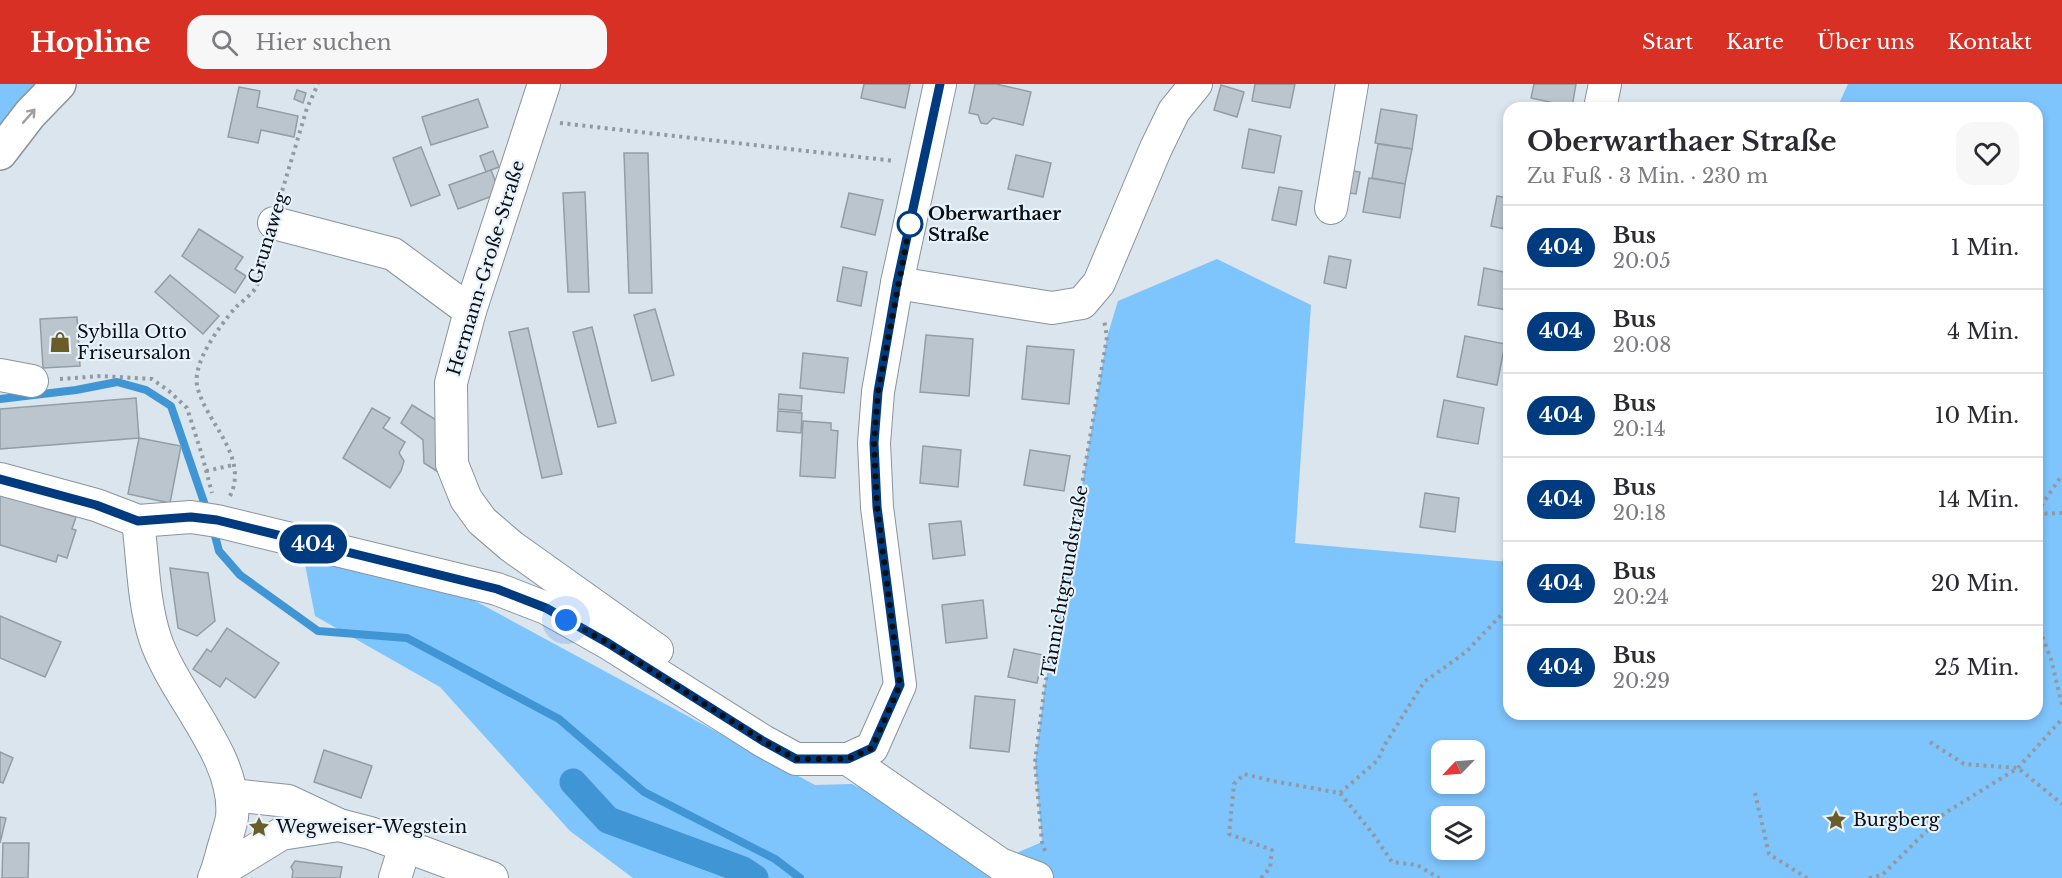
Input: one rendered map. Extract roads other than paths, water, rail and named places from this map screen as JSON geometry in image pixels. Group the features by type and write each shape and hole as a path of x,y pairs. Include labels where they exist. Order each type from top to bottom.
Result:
{"main road":[{"path":"0,153 30,114 59,84"}],"street":[{"name":"Hermann-Große-Straße","path":"544,84 470,311 451,383 452,464 466,499 482,521 511,546 650,646 734,701 763,741"},
{"path":"0,479 96,505 138,521 204,519 497,589 546,608 608,643 763,741 796,759 848,759 872,748 900,685 877,507 874,443 878,392 897,283 940,84"},
{"path":"897,283 1052,308 1082,303 1099,284 1174,111 1196,84"},
{"path":"1331,208 1352,84"},
{"path":"1601,102 1605,84"},
{"path":"274,223 393,254 470,311"},
{"path":"0,375 32,381"},
{"path":"138,521 148,611 156,640 183,696 214,744 232,795 232,818 215,876"},
{"path":"848,759 1000,864 1043,869"},
{"path":"232,795 288,801 339,825 370,833 492,878"},
{"path":"215,876 281,834 339,825"},
{"path":"395,878 405,846"}],"waterway":[{"path":"0,399 76,390 117,382 146,390 171,406 207,511"},
{"path":"213,528 219,551 240,575 318,631 407,638 559,719 644,792 775,859 800,878"},
{"path":"573,782 608,820 743,870 755,878"}],"place":[{"name":"Oberwarthaer Straße","path":"910,224"},
{"name":"Sybilla Otto Friseursalon","path":"60,342"},
{"name":"Burgberg","path":"1836,820"},
{"name":"Wegweiser-Wegstein","path":"259,827"}]}
